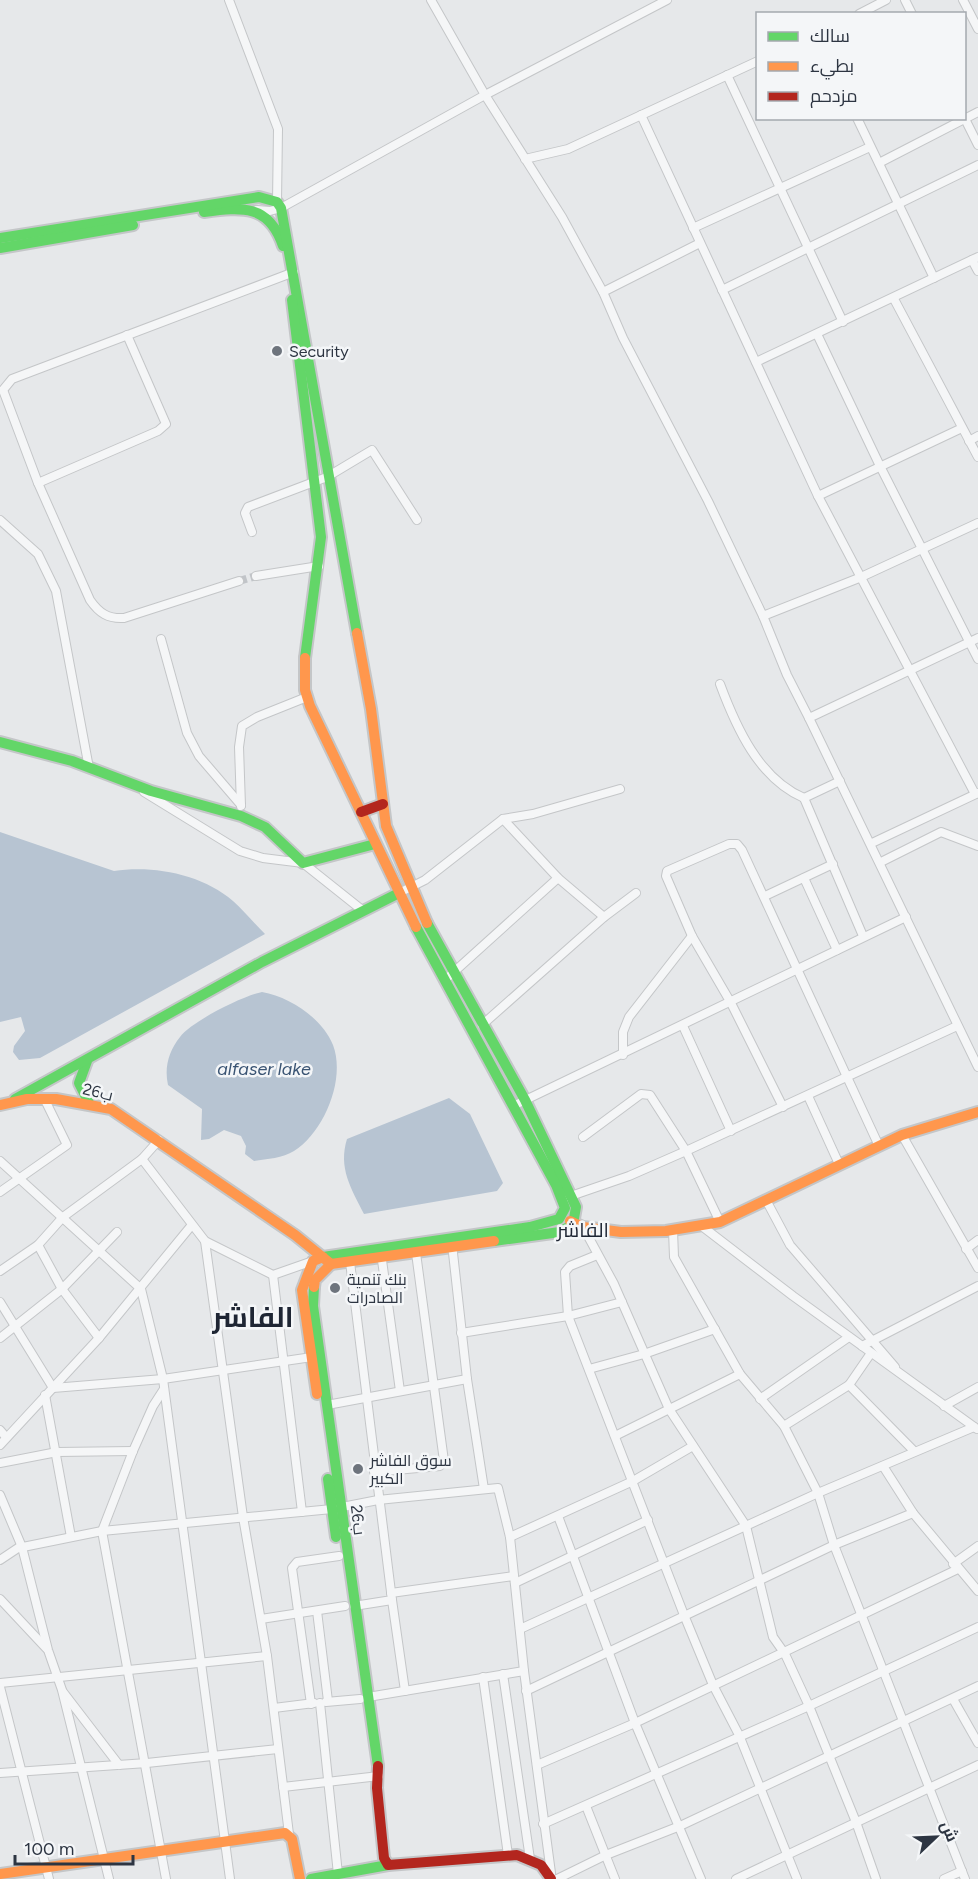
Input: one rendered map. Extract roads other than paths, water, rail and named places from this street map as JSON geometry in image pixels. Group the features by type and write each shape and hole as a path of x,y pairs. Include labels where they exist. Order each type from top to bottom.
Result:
{"main road":[{"path":"0,248 259,197 279,205 305,368 371,709 383,804 391,839 426,934"},
{"path":"0,238 188,214 248,209 264,216 275,226 282,240 291,272"},
{"path":"305,368 321,537 319,566 307,638 304,675 307,697 399,893 426,934 487,1045 513,1106 573,1196 578,1224"},
{"path":"0,742 72,761 133,785 241,811 265,827 303,863 326,859 375,844"},
{"path":"361,813 383,804"},
{"path":"5,1101 87,1061 262,962 399,893"},
{"path":"322,1263 350,1262 381,1253 416,1253 555,1221 562,1215 565,1208 525,1100 487,1045 482,1025 450,976"},
{"path":"87,1061 80,1083 89,1103"},
{"name":"26ب","path":"5,1101 45,1100 89,1103 111,1109 295,1235 322,1263"},
{"path":"562,1215 578,1224 620,1232 703,1227 720,1222 902,1135 978,1112"},
{"path":"322,1263 381,1253 555,1233 578,1224"},
{"name":"26ب","path":"322,1263 308,1272 302,1290 337,1508 339,1556 364,1698 377,1788 383,1855 388,1864"},
{"name":"26ب","path":"322,1263 312,1293 349,1606"},
{"path":"0,1874 289,1834 300,1879"},
{"path":"311,1879 388,1864 508,1855 530,1859 541,1865 551,1879"}],"street":[{"path":"229,0 278,129 279,205"},
{"path":"431,0 485,95 562,217 603,292 623,338 708,501 763,616 787,675 872,843 957,1026 975,1052 978,1067"},
{"path":"248,209 270,211 667,0"},
{"path":"863,12 886,0"},
{"path":"963,0 978,29"},
{"path":"525,159 568,149 756,62"},
{"path":"727,75 843,322"},
{"path":"640,115 818,496 909,672 977,793 872,843"},
{"path":"857,120 934,278"},
{"path":"879,163 961,120"},
{"path":"966,120 978,146"},
{"path":"693,228 870,147"},
{"path":"723,290 978,165"},
{"path":"603,292 700,243"},
{"path":"756,362 894,299 975,258 978,271"},
{"path":"239,581 124,618 106,616 90,600 38,483 3,396 6,384 12,379 291,272"},
{"path":"894,299 978,457"},
{"path":"818,334 880,466 978,659"},
{"path":"38,483 158,431 166,424 127,335"},
{"path":"818,496 962,428"},
{"path":"969,441 978,436"},
{"path":"252,532 245,509 327,477 369,452 375,451 417,520"},
{"path":"0,520 38,554 56,591 89,768"},
{"path":"763,616 860,578 978,523"},
{"path":"256,576 319,566"},
{"path":"809,718 978,638"},
{"path":"161,639 189,739 198,756 241,811"},
{"path":"720,684 728,706 763,767 778,784 804,798 863,936"},
{"path":"241,811 239,747 242,726 257,717 307,697"},
{"path":"804,798 840,781"},
{"path":"133,785 240,851 263,858 303,863 362,910"},
{"path":"399,893 411,889 503,819 533,814 620,789"},
{"path":"503,819 558,878 604,917"},
{"path":"881,862 940,832 978,846"},
{"path":"375,844 391,839"},
{"path":"783,1107 731,1003 692,936 666,876 667,871 729,844 737,844 742,850 765,896 879,1146"},
{"path":"765,896 833,864"},
{"path":"450,976 558,878"},
{"path":"804,878 837,950"},
{"path":"482,1025 604,917 636,893"},
{"path":"513,1106 906,917"},
{"path":"623,1055 623,1032 629,1017 692,936"},
{"path":"683,1026 731,1131"},
{"path":"562,1199 686,1151 957,1026"},
{"path":"583,1137 641,1094 650,1095 686,1151 720,1222"},
{"path":"808,1096 839,1164"},
{"path":"0,1191 67,1144 45,1100"},
{"path":"902,1135 978,1268"},
{"path":"0,1271 38,1245 63,1216 142,1159 159,1140"},
{"path":"142,1159 191,1226 205,1241 273,1275 322,1263"},
{"path":"0,1161 141,1288 163,1379 230,1879"},
{"path":"766,1200 790,1245 904,1377"},
{"path":"578,1224 622,1302 669,1409 746,1526 773,1637 785,1654 809,1706 856,1822 876,1879"},
{"path":"0,1445 99,1338 191,1226"},
{"path":"703,1227 862,1347 976,1428"},
{"path":"673,1230 674,1257 740,1374 784,1426 818,1493 834,1545 882,1672 963,1875 944,1879"},
{"path":"0,1338 62,1289 117,1232"},
{"path":"966,1249 978,1240"},
{"path":"205,1241 243,1517 267,1656 289,1834"},
{"path":"452,1244 467,1379 484,1489"},
{"path":"38,1245 62,1289 99,1338"},
{"path":"381,1253 400,1391"},
{"path":"374,1472 442,1464 416,1253"},
{"path":"597,1255 570,1266 565,1272 568,1316 684,1615 713,1685 739,1735 797,1879"},
{"path":"350,1262 374,1472 405,1691"},
{"path":"273,1275 286,1361 302,1512"},
{"path":"862,1347 978,1286"},
{"path":"0,1302 53,1388"},
{"path":"461,1333 568,1316 622,1302"},
{"path":"589,1369 644,1354 715,1329"},
{"path":"760,1399 849,1337"},
{"path":"784,1426 849,1385 871,1353"},
{"path":"53,1388 163,1379 312,1357"},
{"path":"615,1436 740,1374"},
{"path":"327,1406 467,1379"},
{"path":"849,1385 914,1451"},
{"path":"944,1406 978,1388"},
{"path":"164,1389 153,1406 133,1451 102,1532 130,1669 166,1879"},
{"path":"45,1395 71,1537"},
{"path":"520,1629 818,1493 914,1451 976,1428"},
{"path":"0,1430 6,1437"},
{"path":"510,1537 633,1481 693,1446"},
{"path":"0,1463 57,1452 133,1451"},
{"path":"883,1466 913,1513 978,1591"},
{"path":"0,1560 22,1547 102,1532 183,1522 302,1512 378,1500 498,1488 510,1537 526,1690 551,1879"},
{"path":"0,1495 22,1547 48,1650 62,1690 109,1879"},
{"path":"526,1690 834,1545 913,1513"},
{"path":"558,1516 635,1723 701,1879"},
{"path":"261,1619 349,1606 391,1596 515,1580 574,1556 648,1520"},
{"path":"537,1765 635,1723 862,1616 956,1567 978,1546"},
{"path":"320,1703 298,1613 294,1564 339,1556"},
{"path":"0,1599 48,1650"},
{"path":"317,1611 320,1703 326,1781 338,1874"},
{"path":"543,1824 739,1735 809,1706 978,1627"},
{"path":"49,1879 0,1685 130,1669 201,1665 267,1656"},
{"path":"274,1708 364,1698 524,1671"},
{"path":"503,1674 530,1859"},
{"path":"483,1677 508,1855"},
{"path":"557,1879 606,1855 680,1826 978,1686"},
{"path":"62,1690 119,1765"},
{"path":"953,1699 978,1743"},
{"path":"0,1773 147,1764 278,1749"},
{"path":"736,1879 978,1765"},
{"path":"283,1787 375,1776"},
{"path":"586,1806 615,1879"}],"water":[{"path":"0,832 114,871 145,869 192,878 207,884 233,901 265,934 40,1058 19,1060 13,1052 14,1046 25,1031 21,1017 0,1022"},
{"name":"alfaser lake","path":"262,992 294,1004 321,1026 333,1045 337,1073 330,1104 315,1131 305,1142 285,1155 254,1161 245,1154 246,1146 241,1136 224,1130 209,1139 201,1140 202,1109 168,1085 167,1072 168,1060 173,1048 186,1031 218,1010"},
{"path":"449,1098 470,1114 503,1183 497,1191 364,1214 347,1178 344,1159 347,1139"}],"tunnel":[{"path":"239,581 256,576"}],"place":[{"name":"Security","path":"277,351"},
{"name":"بنك تنمية الصادرات","path":"335,1288"},
{"name":"سوق الفاشر الكبير","path":"358,1469"}],"district":[{"name":"الفاشر","path":"583,1230"},
{"name":"الفاشر","path":"253,1317"}]}
